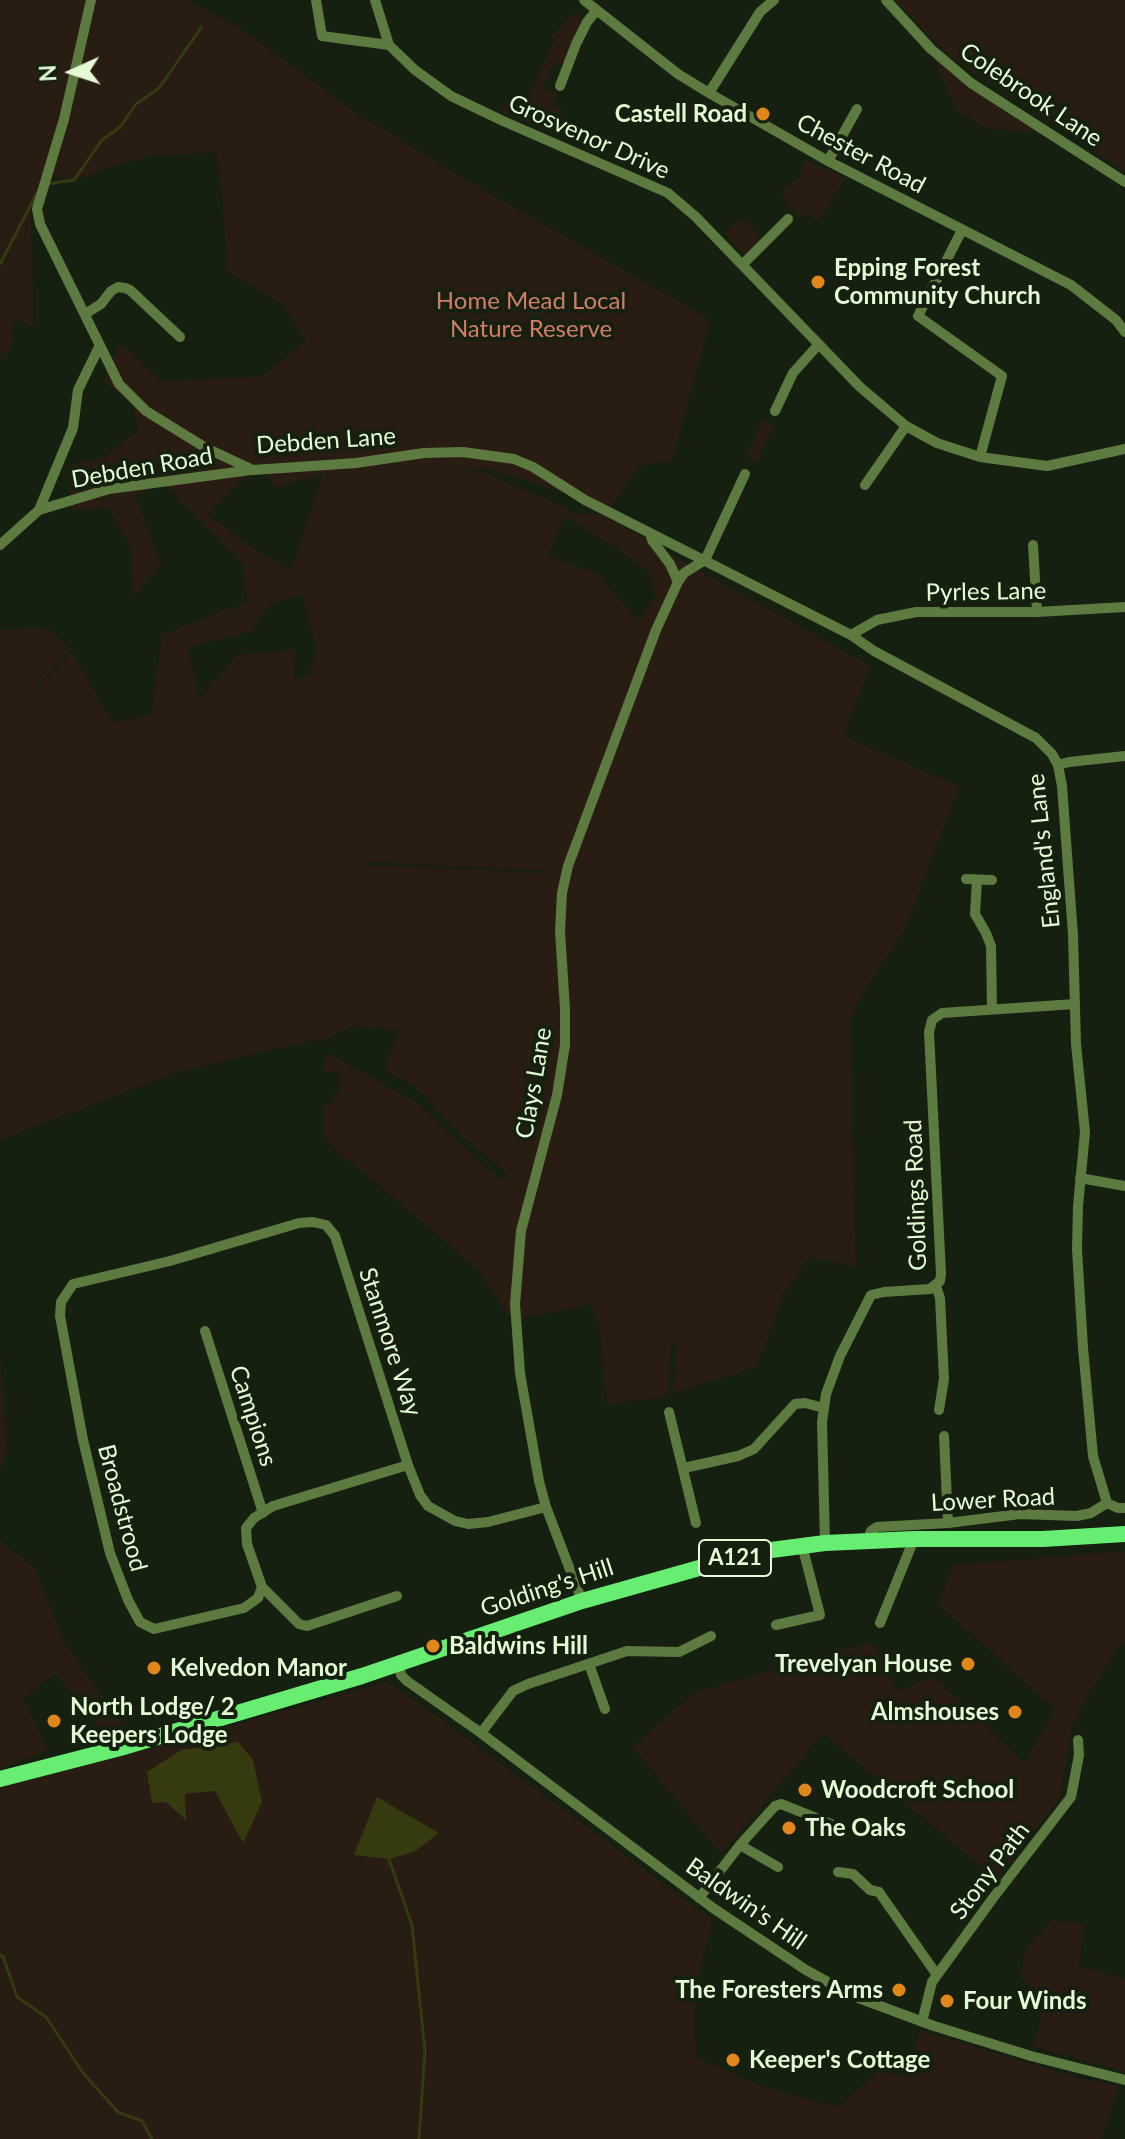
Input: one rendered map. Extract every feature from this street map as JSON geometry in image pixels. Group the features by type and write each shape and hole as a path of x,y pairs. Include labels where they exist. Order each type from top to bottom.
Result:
{"main road":[{"name":"Golding's Hill","path":"0,1779 120,1748 362,1676 582,1601 756,1552 825,1543 1043,1539 1125,1534"}],"street":[{"name":"Debden Lane","path":"91,0 64,119 37,209 40,224 99,347 119,384 146,411 206,448 253,470 356,463 424,453 463,452 514,459 533,467 585,500 705,560"},
{"path":"316,0 322,36 389,45"},
{"name":"Grosvenor Drive","path":"375,0 389,45 415,70 451,96 668,193 743,264 860,387 906,426 937,443 980,457 1047,466 1125,449"},
{"name":"Chester Road","path":"584,0 678,74 828,161 1071,285 1116,320 1125,332"},
{"path":"709,93 760,12 774,0"},
{"name":"Colebrook Lane","path":"886,0 931,49 971,83 1125,182"},
{"path":"560,86 576,44 596,11"},
{"path":"828,161 857,109"},
{"path":"743,264 788,219"},
{"path":"962,230 918,316 1002,376 980,457"},
{"path":"85,314 101,304 111,291 118,287 125,288 180,337"},
{"path":"775,411 793,373 819,344"},
{"name":"Debden Road","path":"39,510 73,428 78,390 99,347"},
{"path":"865,485 906,426"},
{"name":"Debden Road","path":"0,545 39,510 109,489 253,470"},
{"path":"705,560 745,474"},
{"path":"650,533 678,582"},
{"path":"1033,545 1037,612"},
{"name":"Clays Lane","path":"582,1601 546,1507 520,1373 515,1304 521,1231 557,1095 565,1045 560,931 562,893 568,866 656,630 684,573 705,560"},
{"name":"England's Lane","path":"705,560 851,635 874,651 1036,738 1058,765 1073,935 1077,1063 1085,1132 1077,1249 1085,1379 1093,1456 1107,1503"},
{"name":"Pyrles Lane","path":"851,635 877,620 916,612 1037,612 1125,607"},
{"path":"1058,765 1125,756"},
{"path":"992,880 971,879 975,914 991,946 992,1009"},
{"name":"Goldings Road","path":"825,1543 824,1408 840,1356 871,1295 923,1290 936,1286 940,1281 930,1025 936,1015 942,1013 1075,1004"},
{"path":"1080,1178 1125,1186"},
{"name":"Stanmore Way","path":"170,1261 299,1223 326,1225 335,1236 408,1465 428,1506 455,1521 468,1524 546,1507"},
{"name":"Broadstrood","path":"170,1261 73,1284 61,1302 60,1316 83,1440 110,1553 140,1622 154,1629 244,1608 258,1598 262,1587"},
{"path":"936,1286 940,1298 944,1379 939,1410"},
{"name":"Campions","path":"205,1331 263,1513"},
{"path":"684,1468 738,1456 754,1449 795,1404 824,1408"},
{"path":"669,1412 696,1523"},
{"path":"944,1436 948,1523"},
{"path":"397,1596 307,1626 299,1624 262,1587 247,1544 246,1528 254,1518 273,1506 408,1465"},
{"path":"1107,1503 1125,1508"},
{"name":"Lower Road","path":"867,1541 871,1531 877,1527 948,1523 1020,1514 1077,1516 1091,1513 1107,1503"},
{"path":"880,1623 914,1539"},
{"path":"776,1625 820,1615 802,1545"},
{"path":"481,1733 513,1691 528,1684 627,1651 679,1652 711,1636"},
{"name":"Baldwin's Hill","path":"399,1663 401,1675 407,1681 481,1733 699,1898 806,1970 847,1993 922,2022 993,2045 1125,2080"},
{"path":"589,1664 605,1709"},
{"name":"Stony Path","path":"922,2022 932,1982 1071,1797 1079,1755 1078,1740"},
{"path":"699,1898 775,1806 781,1804 831,1824"},
{"path":"740,1845 778,1867"},
{"path":"838,1872 853,1874 870,1890 879,1892 937,1975"}],"green space":[{"name":"Home Mead Local Nature Reserve","path":"0,0 185,0 238,27 359,115 710,320 672,461 639,466 610,508 487,468 463,472 483,472 567,509 566,513 602,514 870,666 843,736 959,786 904,931 874,974 850,1018 856,1267 810,1257 777,1301 782,1300 756,1367 673,1393 678,1342 672,1343 667,1397 607,1404 599,1326 591,1304 512,1321 479,1271 329,1144 324,1131 324,1105 333,1105 334,1092 339,1091 339,1072 323,1072 327,1053 416,1102 501,1181 508,1174 454,1129 429,1099 408,1082 385,1070 399,1031 355,1025 321,1041 177,1072 0,1140 0,630 48,628 70,649 26,700 72,652 112,723 151,715 162,635 247,602 244,565 165,484 135,496 161,565 131,598 132,549 109,508 71,510 67,466 104,457 138,431 132,402 103,382 120,343 162,382 263,376 306,340 283,305 227,270 216,153 155,155 82,178 46,177 31,216 34,326 14,319 11,348 0,359","holes":["258,463 277,487 323,474 292,570 261,554 207,514","564,516 649,572 656,596 639,622 598,574 548,556","302,594 317,650 309,675 295,679 294,650 237,655 200,699 187,647 250,632 270,605","366,862 545,870 543,873 365,865"]},
{"path":"895,0 1125,0 1125,171 947,55"},
{"path":"576,12 585,21 566,62 551,67 543,88 557,94 552,105 564,111 555,135 501,112 506,99 522,92 530,94 555,39 551,36"},
{"path":"933,55 1041,132 989,129 956,110"},
{"path":"805,160 845,178 818,222 806,213 801,218 780,193 799,177"},
{"path":"739,220 749,224 761,239 746,256 724,233"},
{"path":"763,419 774,424 757,462 746,457"},
{"path":"0,1351 7,1446 0,1472"},
{"path":"0,1540 35,1569 65,1645 126,1729 105,1735 55,1673 23,1699 48,1750 0,1769"},
{"path":"1125,1551 1125,1641 1085,1698 1072,1728 1060,1797 997,1880 823,1733 721,1854 633,1747 693,1693 872,1642 897,1691 933,1677 1025,1763 1055,1709 938,1604 953,1565"},
{"path":"387,1682 712,1920 695,1993 697,2057 757,2085 838,2107 878,2071 908,2077 920,2031 1080,2078 1119,2086 1101,2139 0,2139 0,1785 133,1753","holes":["253,1760 243,1842 215,1791 185,1794 186,1819 166,1802","378,1797 438,1833 414,1852 389,1859 355,1855"]},
{"path":"1052,1920 1084,1924 1079,1966 1125,1979 1125,2072 1033,2046 1046,2002 1020,1977 1025,1951"}],"shaded area":[{"path":"238,1742 253,1760 262,1802 243,1843 215,1791 185,1794 186,1820 166,1802 152,1803 147,1772 181,1750"},
{"path":"377,1797 439,1833 414,1852 389,1859 354,1855"}],"waterway":[{"path":"47,184 74,180 102,140 120,127 136,104 159,88 201,28"},
{"path":"0,264 37,193"},
{"path":"389,1859 412,1925 425,2051 419,2139"},
{"path":"0,1955 3,1956 17,1997 46,2017 83,2073 118,2112 142,2121 152,2139"}],"place":[{"name":"Castell Road","path":"763,114"},
{"name":"Epping Forest Community Church","path":"818,282"},
{"name":"Baldwins Hill","path":"433,1646"},
{"name":"Trevelyan House","path":"968,1664"},
{"name":"Kelvedon Manor","path":"154,1668"},
{"name":"Almshouses","path":"1015,1712"},
{"name":"North Lodge/ 2 Keepers Lodge","path":"54,1721"},
{"name":"Woodcroft School","path":"805,1790"},
{"name":"The Oaks","path":"789,1828"},
{"name":"The Foresters Arms","path":"899,1990"},
{"name":"Four Winds","path":"947,2001"},
{"name":"Keeper's Cottage","path":"733,2060"}]}
